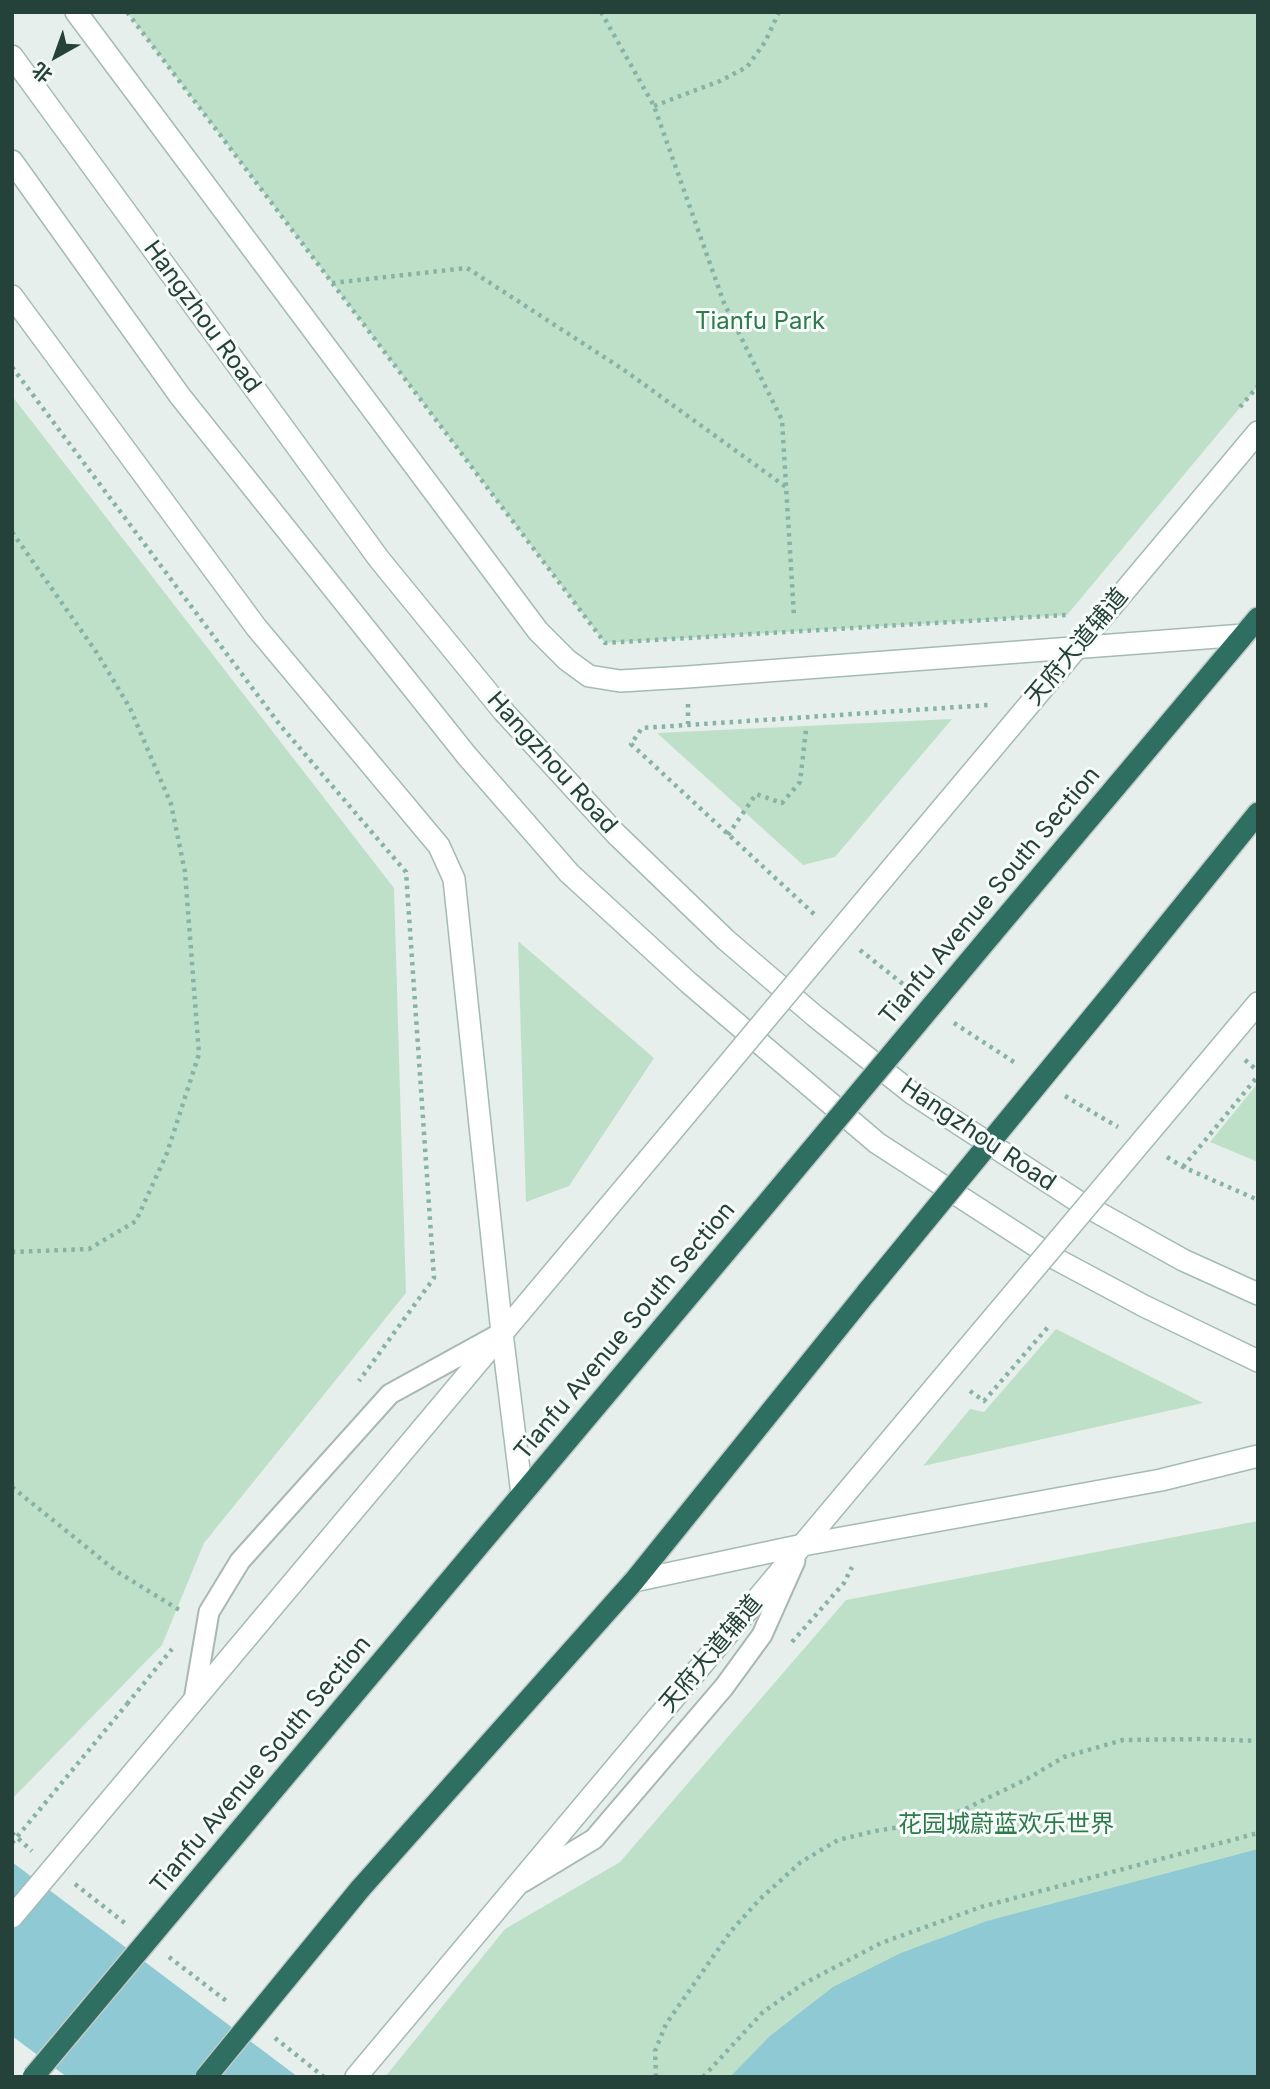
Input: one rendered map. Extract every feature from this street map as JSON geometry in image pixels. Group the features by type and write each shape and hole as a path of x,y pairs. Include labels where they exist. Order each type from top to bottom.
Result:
{"highway":[{"name":"Tianfu Avenue South Section","path":"33,2077 1258,618"},
{"path":"206,2077 360,1889 634,1581 1258,813"}],"main road":[{"path":"76,12 538,631 567,660 589,676 620,681 647,680 1244,635"},
{"name":"Hangzhou Road","path":"12,56 379,559 504,712 616,834 726,940 816,1017 914,1094 1079,1202 1183,1260 1258,1294"},
{"path":"12,161 180,396 467,756 569,873 689,983 877,1143 1056,1259 1144,1306 1258,1361"},
{"path":"12,296 256,627 439,846 454,879 502,1333 523,1494"},
{"name":"天府大道辅道","path":"502,1333 1258,432"},
{"name":"天府大道辅道","path":"356,2077 1258,1003"},
{"path":"12,1917 502,1333"},
{"path":"634,1581 803,1545 1161,1480 1258,1456"}],"lane":[{"path":"194,1700 209,1612 240,1562 390,1395 502,1333"},
{"path":"516,1886 594,1839 715,1697 762,1635 774,1603 803,1545"}],"path":[{"path":"127,12 605,643 1067,614"},
{"path":"601,12 654,106 724,303 782,420 794,616"},
{"path":"654,106 720,82 747,67 765,42 779,12"},
{"path":"332,283 467,268 624,370 786,488"},
{"path":"12,367 280,725 406,872 434,1278 352,1391"},
{"path":"1232,418 1258,387"},
{"path":"12,532 97,653 130,708 171,804 185,872 199,1054 167,1153 136,1221 89,1249 12,1252"},
{"path":"728,835 756,794 782,803 800,782 806,730"},
{"path":"1183,1167 1258,1074 1242,1058"},
{"path":"965,1387 984,1401 1048,1327"},
{"path":"12,1487 116,1571 188,1616 209,1612"},
{"path":"12,1843 176,1644"},
{"path":"656,2077 655,2051 666,2024 731,1931 760,1899 801,1863 838,1840 875,1830 932,1822 1014,1785 1064,1757 1123,1740 1182,1738 1258,1741"},
{"path":"703,2077 763,2012 803,1984 881,1943 981,1908 1258,1833"}],"green space":[{"name":"Tianfu Park","path":"127,12 1258,12 1258,386 1067,615 605,643"},
{"path":"12,396 394,888 406,1293 204,1543 162,1645 12,1799"},
{"path":"952,719 835,857 803,865 657,733"},
{"path":"518,941 654,1058 569,1186 526,1202"},
{"path":"1258,1083 1258,1162 1210,1142"},
{"path":"1056,1329 1203,1403 923,1466 970,1409 984,1412"},
{"name":"花园城蔚蓝欢乐世界","path":"1258,1521 1258,2077 385,2077 505,1929 620,1862 846,1600"}],"water":[{"path":"1258,1849 1258,2077 730,2077 770,2036 833,1987 901,1953 987,1921"},
{"path":"12,1862 298,2077 67,2077 12,2036"}]}
